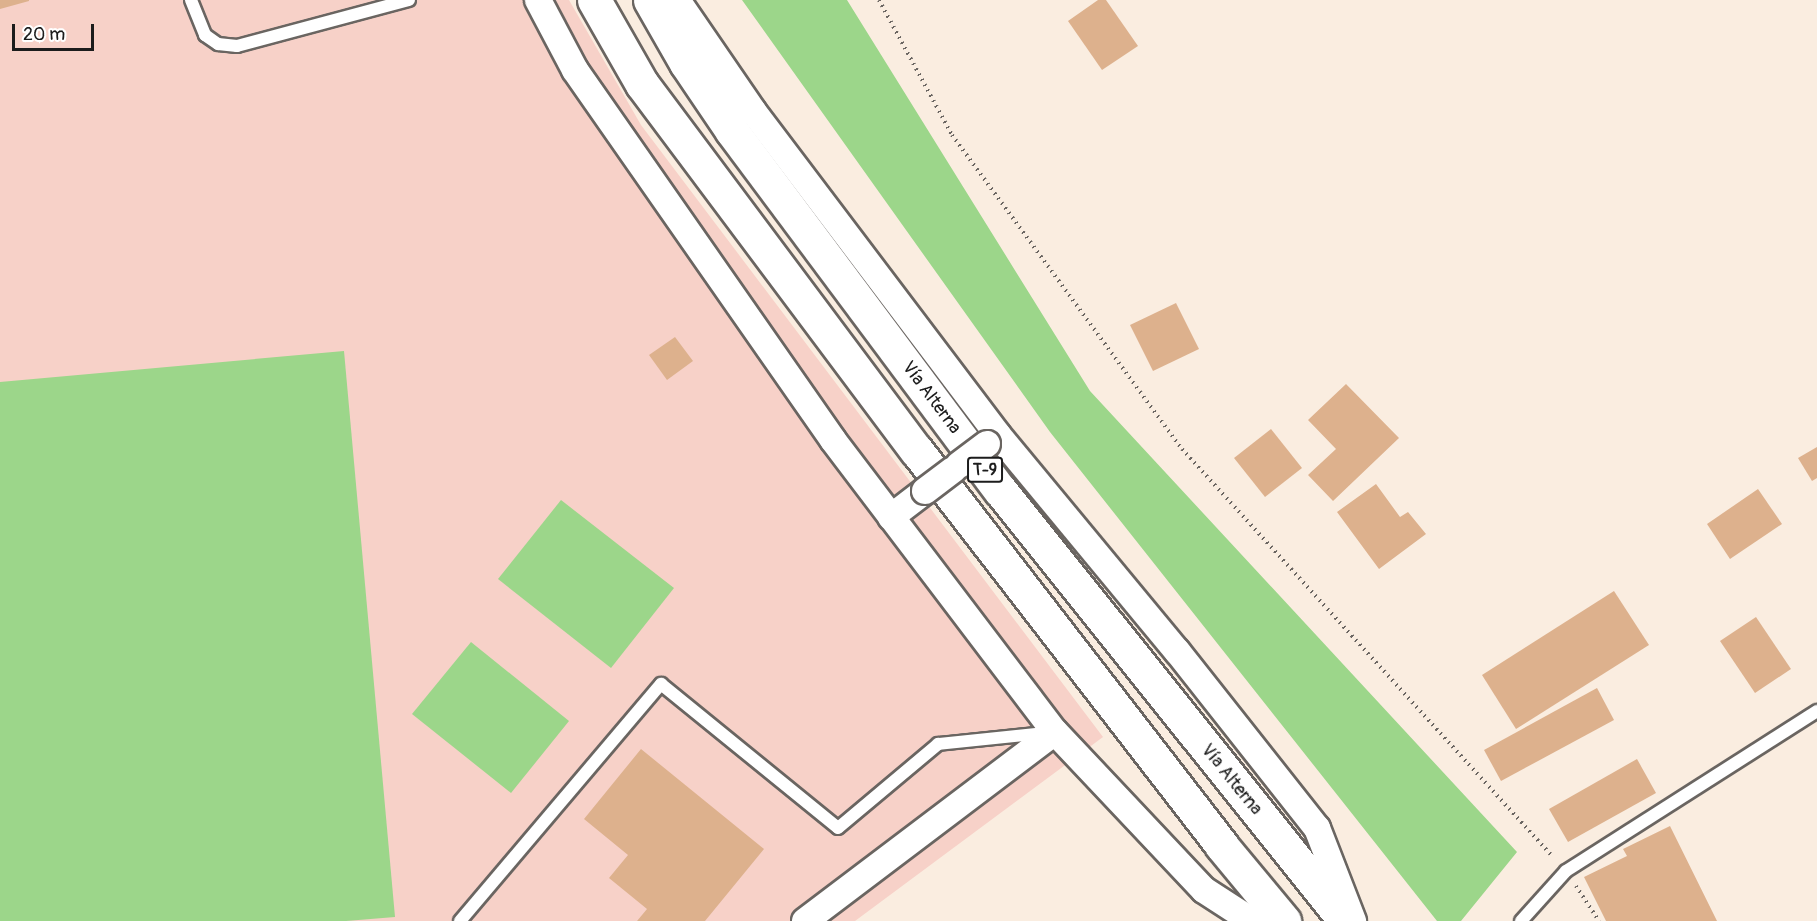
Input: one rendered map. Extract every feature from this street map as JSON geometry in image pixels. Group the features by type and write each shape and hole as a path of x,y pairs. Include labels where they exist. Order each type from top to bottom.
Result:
{"highway":[{"name":"T-9","path":"594,0 642,84 917,451 1221,845 1284,921"},
{"name":"Vía Alterna","path":"650,0 686,63 732,131 1000,490 1345,921"}],"street":[{"path":"537,0 574,70 832,440 1054,732 1204,890 1252,921"},
{"path":"677,0 753,111 992,439 1177,651 1317,828 1353,921"},
{"path":"891,517 992,439"},
{"path":"805,921 1054,732"}],"lane":[{"path":"191,0 205,35 218,44 237,46 409,0"},
{"path":"460,921 661,684 838,828 938,744 1054,732"},
{"path":"1521,921 1566,871 1817,711"}],"path":[{"path":"879,0 952,135 1182,449 1566,871 1599,921"}],"shaded area":[{"path":"0,0 569,0 641,125 1103,737 855,921 0,921"}],"green space":[{"path":"742,0 847,0 1090,391 1517,852 1461,921 1437,921 1050,432"},
{"path":"344,351 395,917 346,921 0,921 0,382"},
{"path":"561,500 674,588 611,668 498,579"},
{"path":"471,642 569,721 511,793 412,714"}],"building":[{"path":"0,0 29,0 29,1 0,9"},
{"path":"1098,0 1106,0 1138,46 1102,70 1068,21"},
{"path":"1176,303 1199,349 1153,371 1130,325"},
{"path":"675,337 693,361 667,380 649,355"},
{"path":"1346,384 1399,438 1333,501 1308,475 1336,449 1308,420"},
{"path":"1271,429 1302,468 1265,497 1234,458"},
{"path":"1817,447 1817,478 1812,481 1798,458"},
{"path":"1376,484 1400,517 1408,512 1426,534 1379,569 1337,512"},
{"path":"1758,489 1782,524 1730,559 1707,524"},
{"path":"1614,591 1649,645 1516,729 1482,675"},
{"path":"1756,617 1791,669 1755,693 1720,641"},
{"path":"1597,688 1614,720 1501,781 1484,750"},
{"path":"641,749 764,849 705,921 637,921 647,909 609,878 628,855 584,819"},
{"path":"1637,759 1656,793 1568,842 1549,809"},
{"path":"1670,826 1717,921 1606,921 1584,877 1627,856 1623,849"}]}
